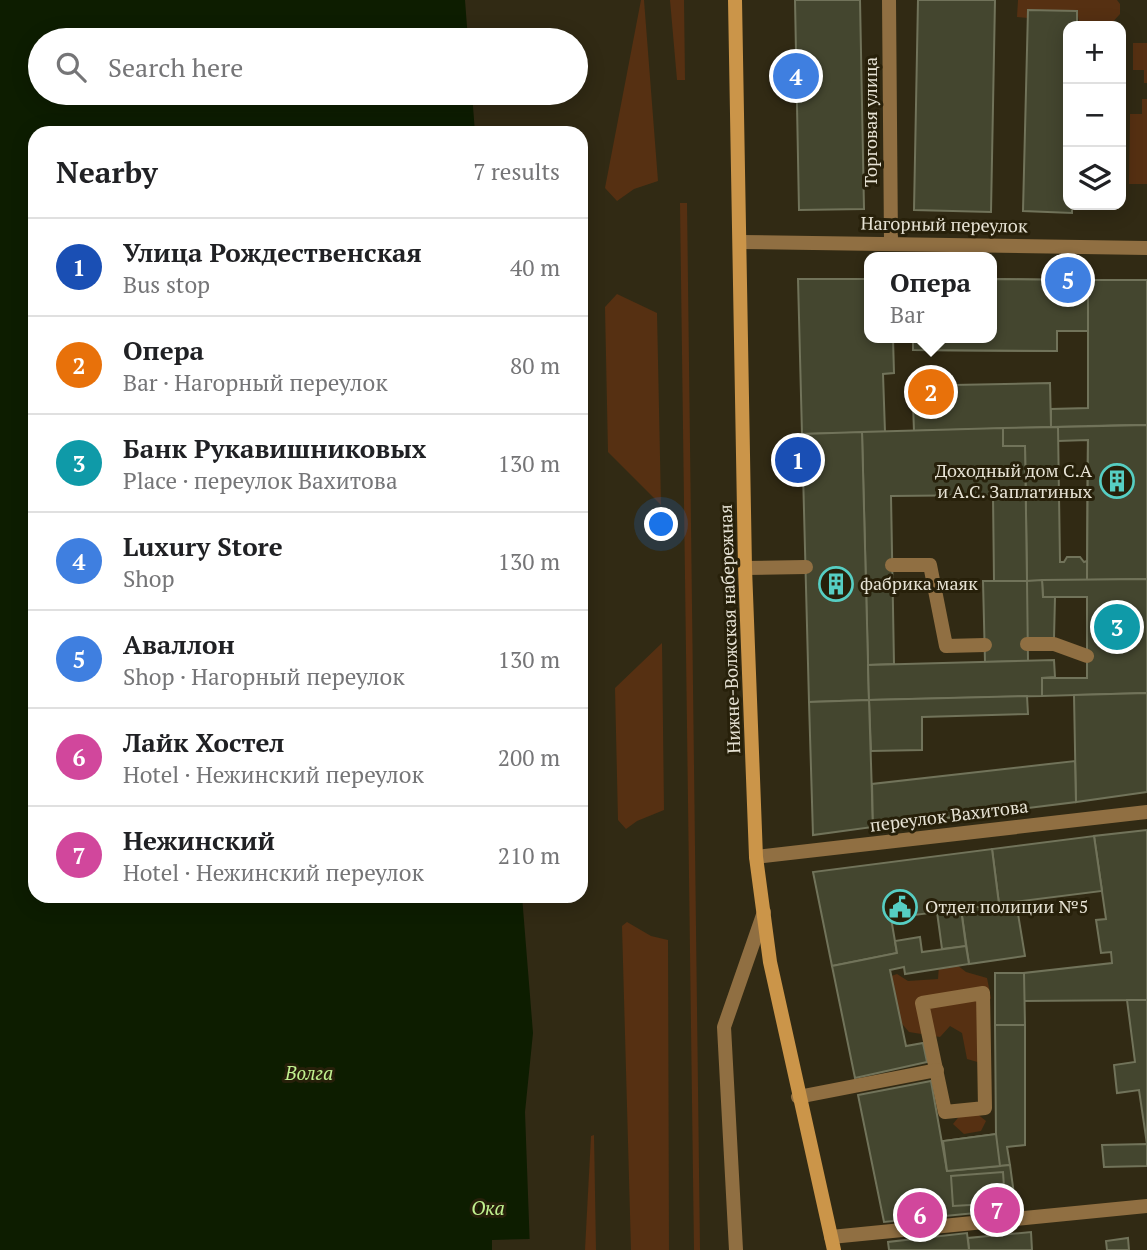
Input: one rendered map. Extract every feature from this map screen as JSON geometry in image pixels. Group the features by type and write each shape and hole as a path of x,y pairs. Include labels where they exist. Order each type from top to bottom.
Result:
{"main road":[{"name":"Нижне-Волжская набережная","path":"735,0 745,568 756,857 770,962 832,1244"}],"street":[{"name":"Торговая улица","path":"889,0 891,243"},
{"name":"Нагорный переулок","path":"740,242 1147,248"},
{"path":"892,565 930,565 946,646 985,645"},
{"path":"745,568 806,567"},
{"path":"1027,645 1054,644 1087,656"},
{"name":"переулок Вахитова","path":"756,857 1147,812"},
{"path":"736,1250 724,1027 764,912"},
{"path":"984,993 985,1108 945,1112 937,1070 922,1003 984,993"},
{"path":"798,1097 937,1070"},
{"path":"832,1244 1147,1206"}],"shaded area":[{"path":"641,0 644,0 658,181 634,189 617,201 605,188"},
{"path":"670,0 684,0 685,80 677,80"},
{"path":"1018,0 1117,0 1120,4 1120,14 1114,21 1079,21 1077,11 1029,10 1028,18 1017,17"},
{"path":"1133,43 1147,43 1147,83 1144,83 1144,70 1133,70"},
{"path":"1142,99 1147,99 1147,184 1129,184 1130,114 1142,114"},
{"path":"680,203 687,203 700,1250 694,1250"},
{"path":"617,294 657,313 661,505 608,452 605,307"},
{"path":"662,643 664,810 637,821 626,829 618,820 615,688"},
{"path":"627,922 651,936 668,940 669,1250 631,1250 622,926"},
{"path":"952,961 966,972 987,978 991,998 981,1013 981,1063 967,1059 962,1033 950,1026 940,1037 909,1032 880,998 880,980 897,974 908,981 938,979 939,965"},
{"path":"976,1113 986,1121 981,1131 964,1134 953,1124 961,1114"},
{"path":"594,1135 596,1250 585,1250 591,1136"}],"water":[{"name":"Волга","path":"0,0 465,0 467,28 28,28 28,105 473,105 474,126 28,126 28,903 523,903 533,1033 525,1112 530,1250 0,1250"}],"pier":[{"path":"530,1239 530,1250 492,1250 492,1240"}],"building":[{"path":"795,0 860,0 864,209 799,210"},
{"path":"918,0 995,0 991,212 914,210"},
{"path":"1028,10 1077,11 1077,21 1063,21 1063,210 1072,210 1072,213 1023,211"},
{"path":"798,279 864,279 864,343 893,343 894,373 883,374 885,432 802,434"},
{"path":"997,279 1057,280 1057,351 913,350 913,343 997,343"},
{"path":"997,279 1088,280 1088,331 1057,331 1057,351 913,350 913,343 997,343"},
{"path":"1088,280 1147,280 1147,425 1051,427 1051,409 1088,408"},
{"path":"952,376 953,385 1050,383 1051,427 914,431 912,377"},
{"name":"Доходный дом С.А и А.С. Заплатиных","path":"1147,425 1147,579 1087,580 1088,426"},
{"name":"Доходный дом С.А и А.С. Заплатиных","path":"1147,425 1147,579 1087,580 1088,440 1058,441 1058,427"},
{"path":"1058,427 1060,562 1064,562 1067,557 1080,557 1084,562 1087,561 1087,580 1027,581 1025,446 1003,446 1003,428"},
{"path":"1003,428 1003,446 1025,446 1027,581 994,581 993,495 891,496 894,664 868,665 862,432"},
{"name":"фабрика маяк","path":"862,432 869,700 809,702 802,434"},
{"path":"1147,579 1147,693 1042,696 1042,678 1087,678 1087,597 1043,597 1042,580"},
{"path":"1042,580 1043,597 1055,597 1054,638 1027,638 1027,581"},
{"path":"983,581 1027,581 1028,661 985,662"},
{"path":"1054,660 1055,677 1042,678 1042,696 869,700 868,665"},
{"path":"1147,693 1147,792 1076,802 1074,695"},
{"path":"1027,696 1028,714 922,717 922,750 871,751 869,700"},
{"path":"869,700 873,827 813,835 809,702"},
{"path":"1075,761 1076,802 873,827 872,784"},
{"path":"1147,830 1147,1000 1024,1001 1024,973 1112,963 1111,952 1101,953 1096,920 1106,919 1094,836"},
{"path":"1094,836 1102,891 999,904 992,849"},
{"name":"Отдел полиции №5","path":"992,849 999,904 891,918 897,953 832,966 813,872"},
{"path":"1016,902 1025,956 969,964 961,909"},
{"path":"961,909 966,946 942,949 937,912"},
{"path":"920,937 922,952 966,946 969,964 905,974 904,967 890,970 906,1046 923,1043 927,1062 855,1078 832,966 897,953 895,941"},
{"path":"995,973 1024,973 1025,1025 995,1025"},
{"path":"1127,1000 1147,1000 1147,1144 1139,1090 1117,1093 1114,1065 1135,1062"},
{"path":"995,1025 1025,1025 1025,1145 1007,1147 1010,1165 947,1171 943,1141 996,1134"},
{"path":"931,1081 947,1171 1010,1165 1016,1209 884,1222 858,1095"},
{"path":"996,1134 1000,1166 947,1171 943,1141"},
{"path":"1147,1144 1147,1166 1104,1167 1102,1145"},
{"path":"1003,1172 1005,1203 953,1206 951,1176"},
{"path":"1031,1232 1032,1250 969,1250 968,1238"},
{"path":"967,1233 969,1250 889,1250 888,1242"},
{"path":"1128,1238 1129,1250 1107,1250 1106,1241"}],"place":[{"name":"Luxury Store","path":"796,76"},
{"name":"Аваллон","path":"1068,280"},
{"name":"Опера","path":"931,392"},
{"name":"Улица Рождественская","path":"798,460"},
{"name":"Доходный дом С.А и А.С. Заплатиных","path":"1117,481"},
{"name":"фабрика маяк","path":"836,584"},
{"name":"Банк Рукавишниковых","path":"1117,627"},
{"name":"Отдел полиции №5","path":"900,907"},
{"name":"Нежинский","path":"997,1210"},
{"name":"Лайк Хостел","path":"920,1215"}],"water label":[{"name":"Ока","path":"488,1208"}]}
